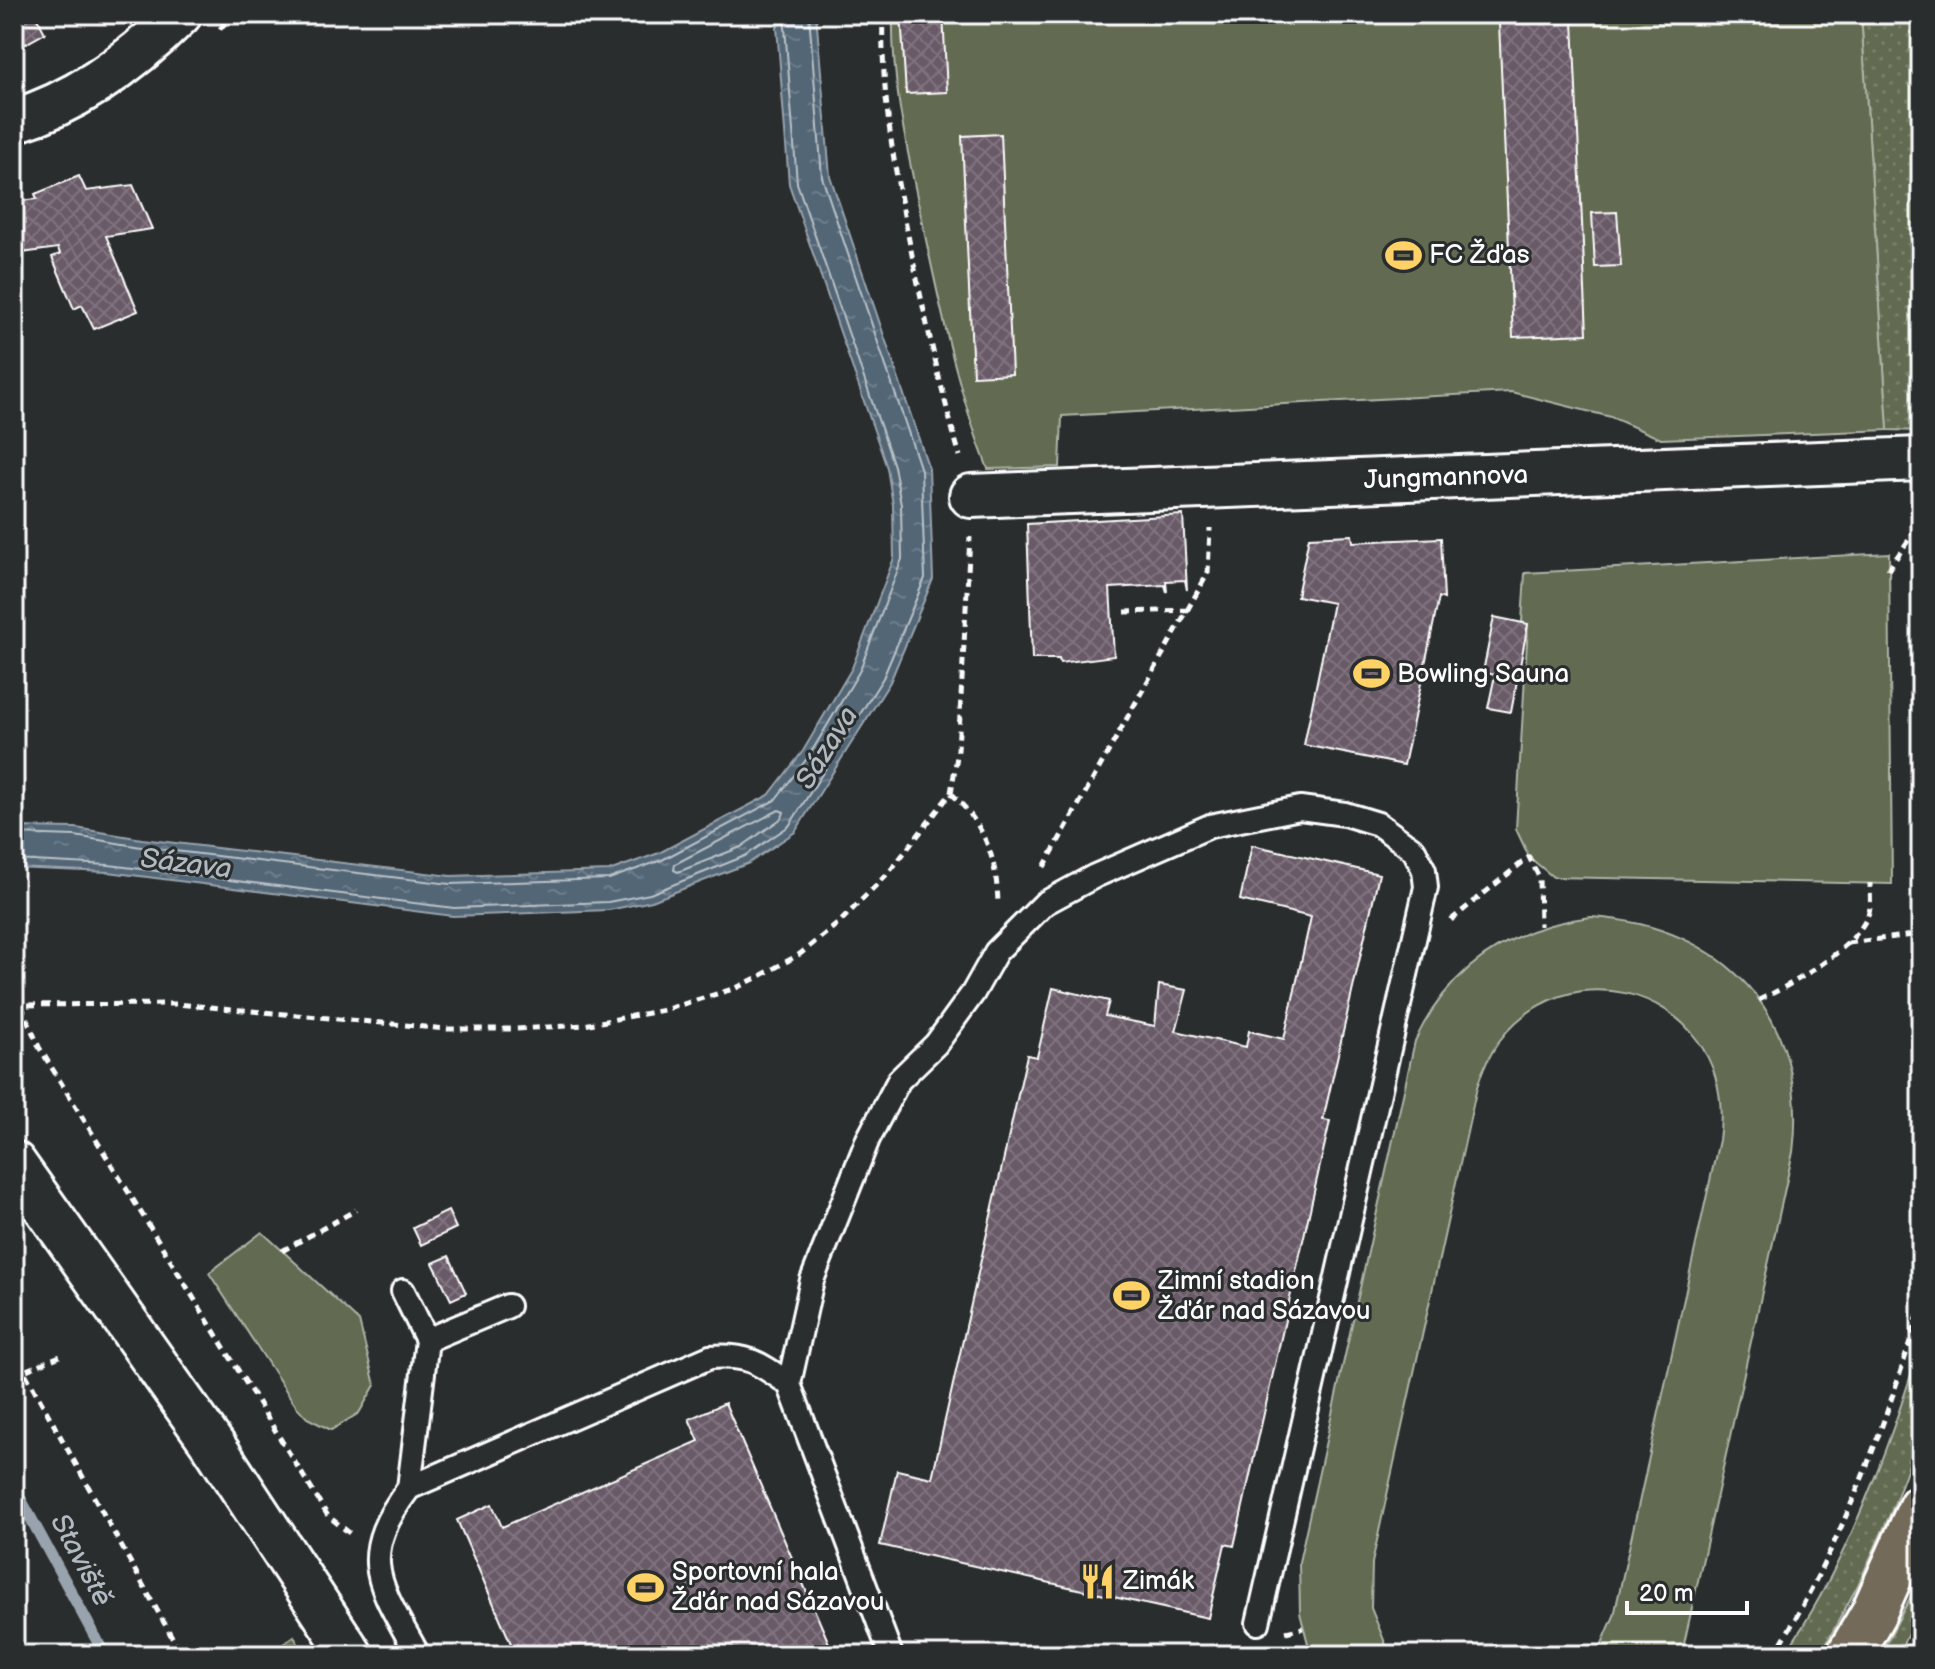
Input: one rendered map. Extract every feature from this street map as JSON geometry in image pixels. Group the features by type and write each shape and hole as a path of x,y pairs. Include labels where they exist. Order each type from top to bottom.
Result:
{"main road":[{"path":"1849,1655 1873,1614 1921,1507"}],"street":[{"path":"14,121 43,112 100,80 143,50 180,14"},
{"name":"Jungmannova","path":"971,496 1921,459"},
{"path":"14,1163 216,1449 351,1655"}],"lane":[{"path":"891,1655 789,1384 812,1280 868,1139 899,1080 936,1044 973,993 996,952 1045,903 1095,876 1210,826 1300,808 1345,814 1378,824 1414,850 1424,870 1426,887 1258,1623"},
{"path":"403,1291 427,1340 409,1488"},
{"path":"427,1340 508,1306"},
{"path":"418,1655 381,1587 376,1553 387,1517 409,1488 710,1357 737,1355 757,1362 789,1384"}],"path":[{"path":"376,1553 328,1516 39,1047 18,1005 177,1004 447,1029 584,1025 664,1010 736,988 800,954 841,921 890,871 951,793 958,750 971,496 943,400 900,200 881,67 883,14"},
{"path":"1042,870 1208,573 1212,486"},
{"path":"1888,570 1921,522"},
{"path":"1125,612 1190,610"},
{"path":"951,793 986,834 995,860 998,902 996,952"},
{"path":"1410,956 1529,857 1539,877 1540,926"},
{"path":"1759,1000 1804,979 1847,943 1869,911 1870,883"},
{"path":"1847,943 1921,934"},
{"path":"282,1251 356,1210"},
{"path":"1774,1655 1812,1592 1835,1543 1905,1360 1921,1305"},
{"path":"60,1356 24,1371 182,1655"},
{"path":"1905,1655 1921,1626"},
{"path":"14,1641 22,1655"}],"green space":[{"name":"FC Žďas","path":"893,14 1572,14 1573,21 1644,14 1861,14 1888,430 1661,439 1611,417 1511,392 1062,416 1060,467 988,469 959,379 923,226 898,94"},
{"path":"1861,14 1917,14 1921,39 1921,431 1888,430"},
{"path":"1889,553 1892,884 1553,877 1529,857 1516,829 1528,625 1522,622 1525,573"},
{"path":"1591,917 1639,924 1681,938 1718,959 1749,987 1772,1020 1787,1059 1795,1103 1793,1152 1682,1653 1597,1655 1614,1616 1719,1140 1717,1084 1698,1041 1665,1010 1625,993 1581,991 1539,1006 1502,1037 1477,1087 1372,1563 1371,1608 1390,1655 1311,1655 1300,1613 1299,1562 1415,1041 1446,991 1486,955 1534,930"},
{"path":"262,1232 359,1321 375,1385 359,1413 331,1430 307,1418 296,1406 209,1273"},
{"path":"1921,1342 1921,1432 1892,1510 1858,1585 1820,1655 1784,1655 1826,1584 1864,1504"},
{"path":"1921,1577 1918,1609 1903,1645 1897,1655 1880,1655"},
{"path":"294,1636 304,1655 269,1655"}],"water":[{"name":"Sázava","path":"776,14 816,14 830,176 929,469 933,579 890,682 795,832 749,863 652,901 609,910 453,916 108,872 14,868 14,827 76,828 142,839 451,876 609,871 659,853 769,795 803,751 852,668 894,558 893,505 887,468 789,184"}],"building":[{"path":"14,14 35,14 45,33 18,48 14,40"},
{"path":"901,14 943,14 947,92 906,94"},
{"path":"1573,21 1587,334 1513,337 1499,23"},
{"path":"1001,134 1012,374 973,376 962,136"},
{"path":"79,176 86,191 133,185 152,229 106,236 138,311 94,329 82,305 74,309 52,257 60,254 58,248 14,254 14,202 37,199 35,194"},
{"path":"1617,212 1621,266 1595,267 1592,213"},
{"path":"14,281 21,331 14,332"},
{"path":"1183,515 1187,590 1185,580 1166,581 1167,592 1165,585 1110,588 1114,656 1060,663 1059,659 1032,659 1027,524"},
{"name":"Bowling Sauna","path":"1352,535 1353,542 1441,538 1444,599 1439,597 1404,765 1304,745 1333,603 1297,596 1309,537"},
{"path":"1494,617 1528,624 1511,712 1488,708 1495,675 1483,672"},
{"name":"Zimní stadion Žďár nad Sázavou","path":"1252,845 1379,874 1323,1120 1330,1121 1234,1546 1225,1544 1208,1618 880,1545 897,1470 932,1478 1027,1055 1037,1057 1053,988 1109,1001 1105,1016 1155,1026 1159,985 1187,990 1176,1031 1246,1047 1249,1031 1284,1039 1311,917 1240,900"},
{"path":"448,1211 456,1228 421,1245 413,1228"},
{"path":"449,1256 466,1293 451,1300 433,1263"},
{"name":"Sportovní hala Žďár nad Sázavou","path":"725,1403 834,1655 792,1655 789,1648 772,1655 516,1655 457,1520 492,1504 502,1527 699,1441 689,1419"}],"waterway":[{"name":"Staviště","path":"14,1487 105,1655"}],"place":[{"name":"FC Žďas","path":"1403,255"},
{"name":"Bowling Sauna","path":"1371,674"},
{"name":"Zimní stadion Žďár nad Sázavou","path":"1132,1296"},
{"name":"Zimák","path":"1097,1581"},
{"name":"Sportovní hala Žďár nad Sázavou","path":"646,1587"}]}
